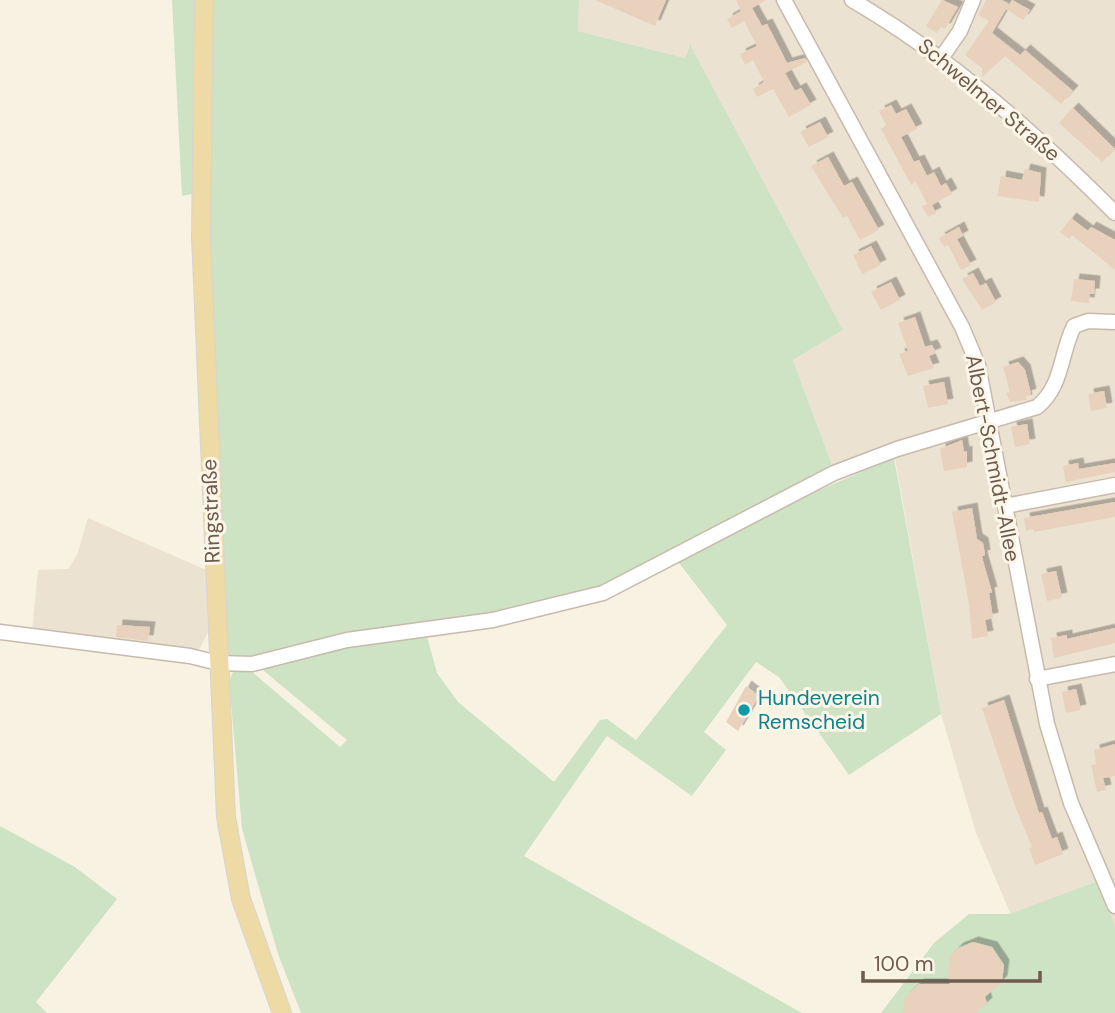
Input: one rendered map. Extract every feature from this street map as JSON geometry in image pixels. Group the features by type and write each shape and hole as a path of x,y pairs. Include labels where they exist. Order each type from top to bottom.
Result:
{"main road":[{"name":"Ringstraße","path":"204,0 201,237 226,817 231,856 249,925 282,1013"}],"street":[{"name":"Albert-Schmidt-Allee","path":"784,0 962,327 978,365 1037,679 1068,792 1115,906"},
{"name":"Schwelmer Straße","path":"852,0 942,57 1030,130 1115,213"},
{"path":"942,57 960,31 973,0"},
{"path":"0,632 190,656 218,663 252,664 347,640 493,620 603,593 834,473 897,449 1037,407 1052,394 1074,326 1088,321 1115,322"},
{"path":"1005,506 1115,485"},
{"path":"1037,679 1115,664"}],"shaded area":[{"path":"579,0 1115,0 1115,925 1098,881 1011,915 976,833 941,714 892,442 833,468 793,360 843,330 689,46 685,58 578,31"},
{"path":"88,518 206,570 208,632 200,648 191,651 32,632 38,570 68,569 77,555"}],"green space":[{"path":"172,0 197,0 192,194 182,196"},
{"path":"211,0 579,0 578,31 685,58 690,45 843,330 793,360 833,468 635,573 566,600 250,661 225,657 206,206"},
{"path":"894,458 941,714 849,775 779,677 756,662 704,732 726,750 692,796 607,736 524,856 802,1013 301,1013 278,954 242,829 229,680 233,672 251,671 340,747 347,740 258,666 327,649 426,633 437,673 458,702 554,782 600,720 607,719 636,740 727,625 679,563 688,554 796,500"},
{"path":"0,826 75,867 117,899 36,1002 47,1013 0,1013"},
{"path":"1098,881 1115,925 1115,1013 881,1013 934,943 969,914 1010,914"}],"building":[{"path":"595,0 666,0 655,26"},
{"path":"736,0 766,0 752,8 762,26 767,24 787,63 805,58 807,62 785,73 795,91 801,88 811,105 789,117 773,89 757,97 753,89 764,82 753,60 745,65 740,54 757,46 744,21 732,28 727,19 741,11"},
{"path":"942,0 958,7 945,29 941,27 937,33 926,26"},
{"path":"986,0 1002,0 1009,4 992,33 1020,55 1025,50 1073,91 1061,104 1005,56 982,77 982,68 965,55 989,21 978,15"},
{"path":"1012,0 1030,10 1023,20 1006,9"},
{"path":"891,105 896,114 906,109 917,129 901,137 914,162 919,160 927,176 934,172 941,186 946,183 952,194 932,205 936,213 928,217 922,206 927,204 916,182 911,185 881,129 886,125 879,111"},
{"path":"1073,108 1115,149 1102,162 1059,123"},
{"path":"820,122 828,137 809,147 800,132"},
{"path":"828,157 844,186 852,182 879,230 860,240 847,216 843,218 811,166"},
{"path":"1025,169 1041,173 1039,202 997,196 1001,176 1022,180"},
{"path":"1071,218 1088,231 1091,227 1115,240 1115,270 1072,235 1069,239 1060,232"},
{"path":"959,227 963,236 957,239 971,265 961,270 948,245 944,247 939,238"},
{"path":"871,246 881,265 862,274 853,255"},
{"path":"973,273 980,286 986,283 996,302 982,310 962,279"},
{"path":"1074,279 1095,281 1094,294 1090,294 1089,303 1071,301"},
{"path":"891,282 900,300 881,310 871,292"},
{"path":"915,317 925,347 932,345 936,353 929,356 934,368 908,376 899,354 908,351 898,323"},
{"path":"1018,362 1025,370 1031,394 1026,396 1027,400 1010,402 1006,393 1010,392 1003,367"},
{"path":"944,382 948,404 928,408 923,386"},
{"path":"1104,391 1107,408 1091,411 1088,394"},
{"path":"1027,424 1030,444 1015,447 1011,427"},
{"path":"962,440 964,452 967,451 967,467 944,471 940,449"},
{"path":"1078,463 1079,469 1115,463 1115,472 1066,482 1063,466"},
{"path":"1115,502 1115,517 1034,532 1033,529 1026,531 1024,518"},
{"path":"972,508 977,539 983,543 985,555 982,556 992,592 989,593 993,618 985,620 988,636 972,639 969,604 952,512"},
{"path":"1056,571 1062,598 1047,601 1041,574"},
{"path":"117,625 150,627 148,641 116,637"},
{"path":"1115,628 1115,643 1054,658 1051,638 1067,635 1067,639"},
{"name":"Hundeverein Remscheid","path":"746,686 759,696 738,731 726,722"},
{"path":"1076,689 1081,710 1066,713 1062,692"},
{"path":"1004,700 1039,813 1042,812 1052,839 1057,837 1063,854 1035,865 1029,848 1032,847 1015,806 982,708"},
{"path":"1115,744 1115,776 1103,778 1106,790 1097,792 1091,765 1096,764 1094,750"},
{"path":"973,942 992,947 1004,965 1002,981 985,997 987,1003 976,1013 902,1013 905,997 919,984 950,984 947,972 950,956 958,948"}],"place":[{"name":"Hundeverein Remscheid","path":"744,710"}]}
